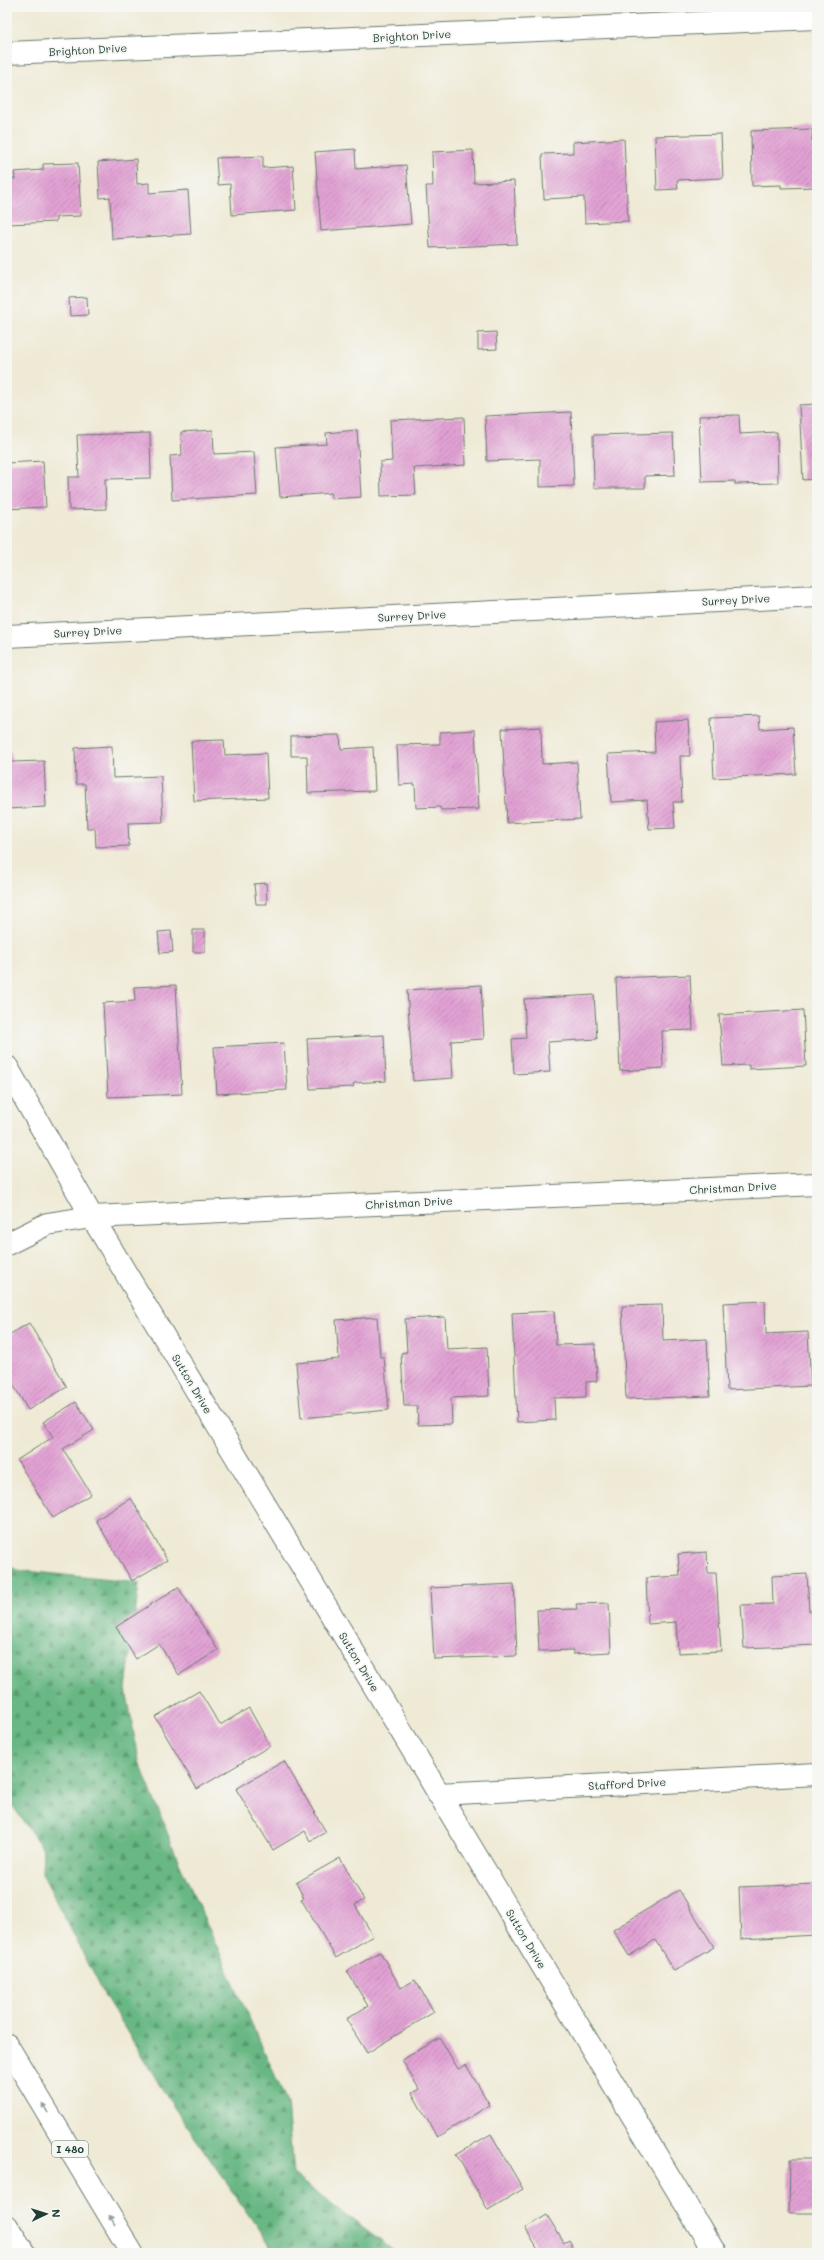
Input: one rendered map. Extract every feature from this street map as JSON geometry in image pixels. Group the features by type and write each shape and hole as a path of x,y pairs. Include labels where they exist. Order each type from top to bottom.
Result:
{"main road":[{"name":"Brighton Drive","path":"7,54 817,18"},
{"name":"Surrey Drive","path":"7,636 817,596"},
{"name":"Sutton Drive","path":"7,1067 92,1217 715,2253"},
{"name":"Christman Drive","path":"7,1244 46,1224 92,1217 817,1184"},
{"name":"Stafford Drive","path":"438,1794 817,1774"},
{"name":"I 480","path":"7,2045 132,2253"},
{"path":"7,2226 24,2253"}],"green space":[{"path":"7,1565 17,1570 139,1583 126,1689 139,1761 178,1860 287,2102 293,2175 398,2253 275,2253 169,2100 105,1996 42,1873 43,1849 7,1798"}],"building":[{"path":"812,129 812,141 817,140 817,187 781,188 781,185 752,186 751,131"},
{"path":"721,134 723,178 677,180 678,189 657,190 655,136"},
{"path":"624,139 628,221 585,223 584,197 544,199 542,154 573,153 573,142"},
{"path":"355,149 356,169 406,165 411,224 321,231 315,152"},
{"path":"473,150 474,183 514,181 517,244 430,248 426,186 433,186 432,152"},
{"path":"263,156 263,168 293,166 296,210 232,215 230,184 218,185 216,158"},
{"path":"136,159 137,184 149,183 149,193 188,190 191,234 112,239 110,197 100,198 98,162"},
{"path":"78,163 81,216 56,217 56,222 7,224 7,179 15,179 14,172 43,170 43,164"},
{"path":"87,297 88,315 70,316 69,298"},
{"path":"496,332 497,349 478,350 478,333"},
{"path":"817,404 817,479 803,480 799,405"},
{"path":"571,412 574,486 540,487 540,459 487,461 485,416"},
{"path":"739,415 740,434 777,432 778,483 735,484 735,481 702,482 699,416"},
{"path":"464,417 466,465 414,468 416,495 381,496 380,462 392,461 390,420"},
{"path":"213,430 214,454 254,452 257,495 172,500 170,456 182,455 181,432"},
{"path":"357,430 361,497 331,499 331,493 280,497 276,447 327,444 326,433"},
{"path":"150,433 151,478 105,479 106,509 69,510 68,477 79,477 77,435"},
{"path":"673,433 675,475 645,476 645,488 594,488 593,435"},
{"path":"43,461 46,507 7,509 7,463"},
{"path":"759,716 760,729 793,727 796,774 714,778 711,718"},
{"path":"688,720 690,756 680,756 682,802 673,802 675,828 649,829 647,800 611,802 608,754 655,752 654,722"},
{"path":"541,727 542,764 577,762 580,819 507,823 502,729"},
{"path":"475,730 479,809 441,810 440,807 416,808 415,784 399,785 397,745 440,744 440,732"},
{"path":"340,735 341,749 373,747 375,791 308,793 307,756 291,756 291,736"},
{"path":"224,740 225,755 266,753 268,798 194,801 191,741"},
{"path":"112,746 113,778 161,776 163,822 128,823 129,846 96,847 95,828 87,828 85,784 76,784 75,748"},
{"path":"7,751 11,751 12,762 44,761 46,807 7,809"},
{"path":"266,883 267,904 256,904 254,884"},
{"path":"193,930 205,930 205,952 193,952"},
{"path":"171,931 173,952 160,953 158,932"},
{"path":"690,975 693,1030 662,1031 663,1068 620,1071 616,978"},
{"path":"176,985 182,1094 108,1097 103,1003 135,1001 134,987"},
{"path":"481,985 484,1039 451,1041 453,1078 413,1081 407,990"},
{"path":"594,995 597,1039 548,1042 550,1072 514,1074 512,1039 526,1038 524,999"},
{"path":"803,1010 806,1066 749,1069 749,1065 723,1066 719,1015"},
{"path":"384,1035 386,1081 354,1083 353,1087 310,1089 307,1039"},
{"path":"284,1043 287,1090 217,1094 214,1047"},
{"path":"765,1301 766,1334 808,1332 811,1386 727,1390 723,1303"},
{"path":"662,1305 663,1341 707,1339 710,1396 626,1399 622,1306"},
{"path":"554,1311 556,1345 595,1344 597,1381 586,1382 586,1397 554,1398 555,1420 517,1422 512,1313"},
{"path":"377,1317 380,1357 384,1357 389,1410 301,1418 296,1363 339,1359 336,1320"},
{"path":"445,1317 447,1349 487,1347 489,1396 451,1398 452,1424 418,1425 417,1406 404,1406 401,1353 407,1352 405,1319"},
{"path":"29,1323 67,1387 28,1410 7,1374 7,1336"},
{"path":"76,1402 94,1430 63,1449 91,1494 53,1518 17,1460 53,1437 43,1422"},
{"path":"131,1498 167,1560 132,1581 96,1520"},
{"path":"707,1552 708,1573 716,1573 721,1651 678,1653 676,1622 648,1624 646,1578 680,1576 678,1554"},
{"path":"807,1574 809,1611 817,1610 817,1645 744,1648 741,1605 773,1604 772,1576"},
{"path":"514,1584 517,1656 434,1659 430,1588"},
{"path":"178,1587 218,1650 179,1675 159,1644 136,1659 116,1627"},
{"path":"609,1603 611,1652 573,1654 573,1650 539,1651 537,1610 577,1609 576,1604"},
{"path":"199,1691 220,1725 249,1708 270,1746 197,1789 155,1717"},
{"path":"284,1761 326,1832 310,1841 305,1831 273,1850 236,1789"},
{"path":"340,1858 364,1900 355,1905 373,1936 336,1958 301,1899 304,1898 296,1883"},
{"path":"817,1884 817,1935 741,1939 739,1887"},
{"path":"679,1890 714,1947 674,1971 655,1940 629,1956 613,1930"},
{"path":"380,1952 401,1988 415,1980 434,2012 367,2053 346,2019 368,2006 347,1971"},
{"path":"440,2038 458,2069 466,2065 490,2105 437,2137 412,2093 419,2089 402,2060"},
{"path":"491,2134 523,2189 488,2210 456,2154"},
{"path":"790,2159 817,2159 817,2213 789,2213"},
{"path":"547,2215 564,2243 569,2240 577,2253 540,2253 525,2228"}]}
